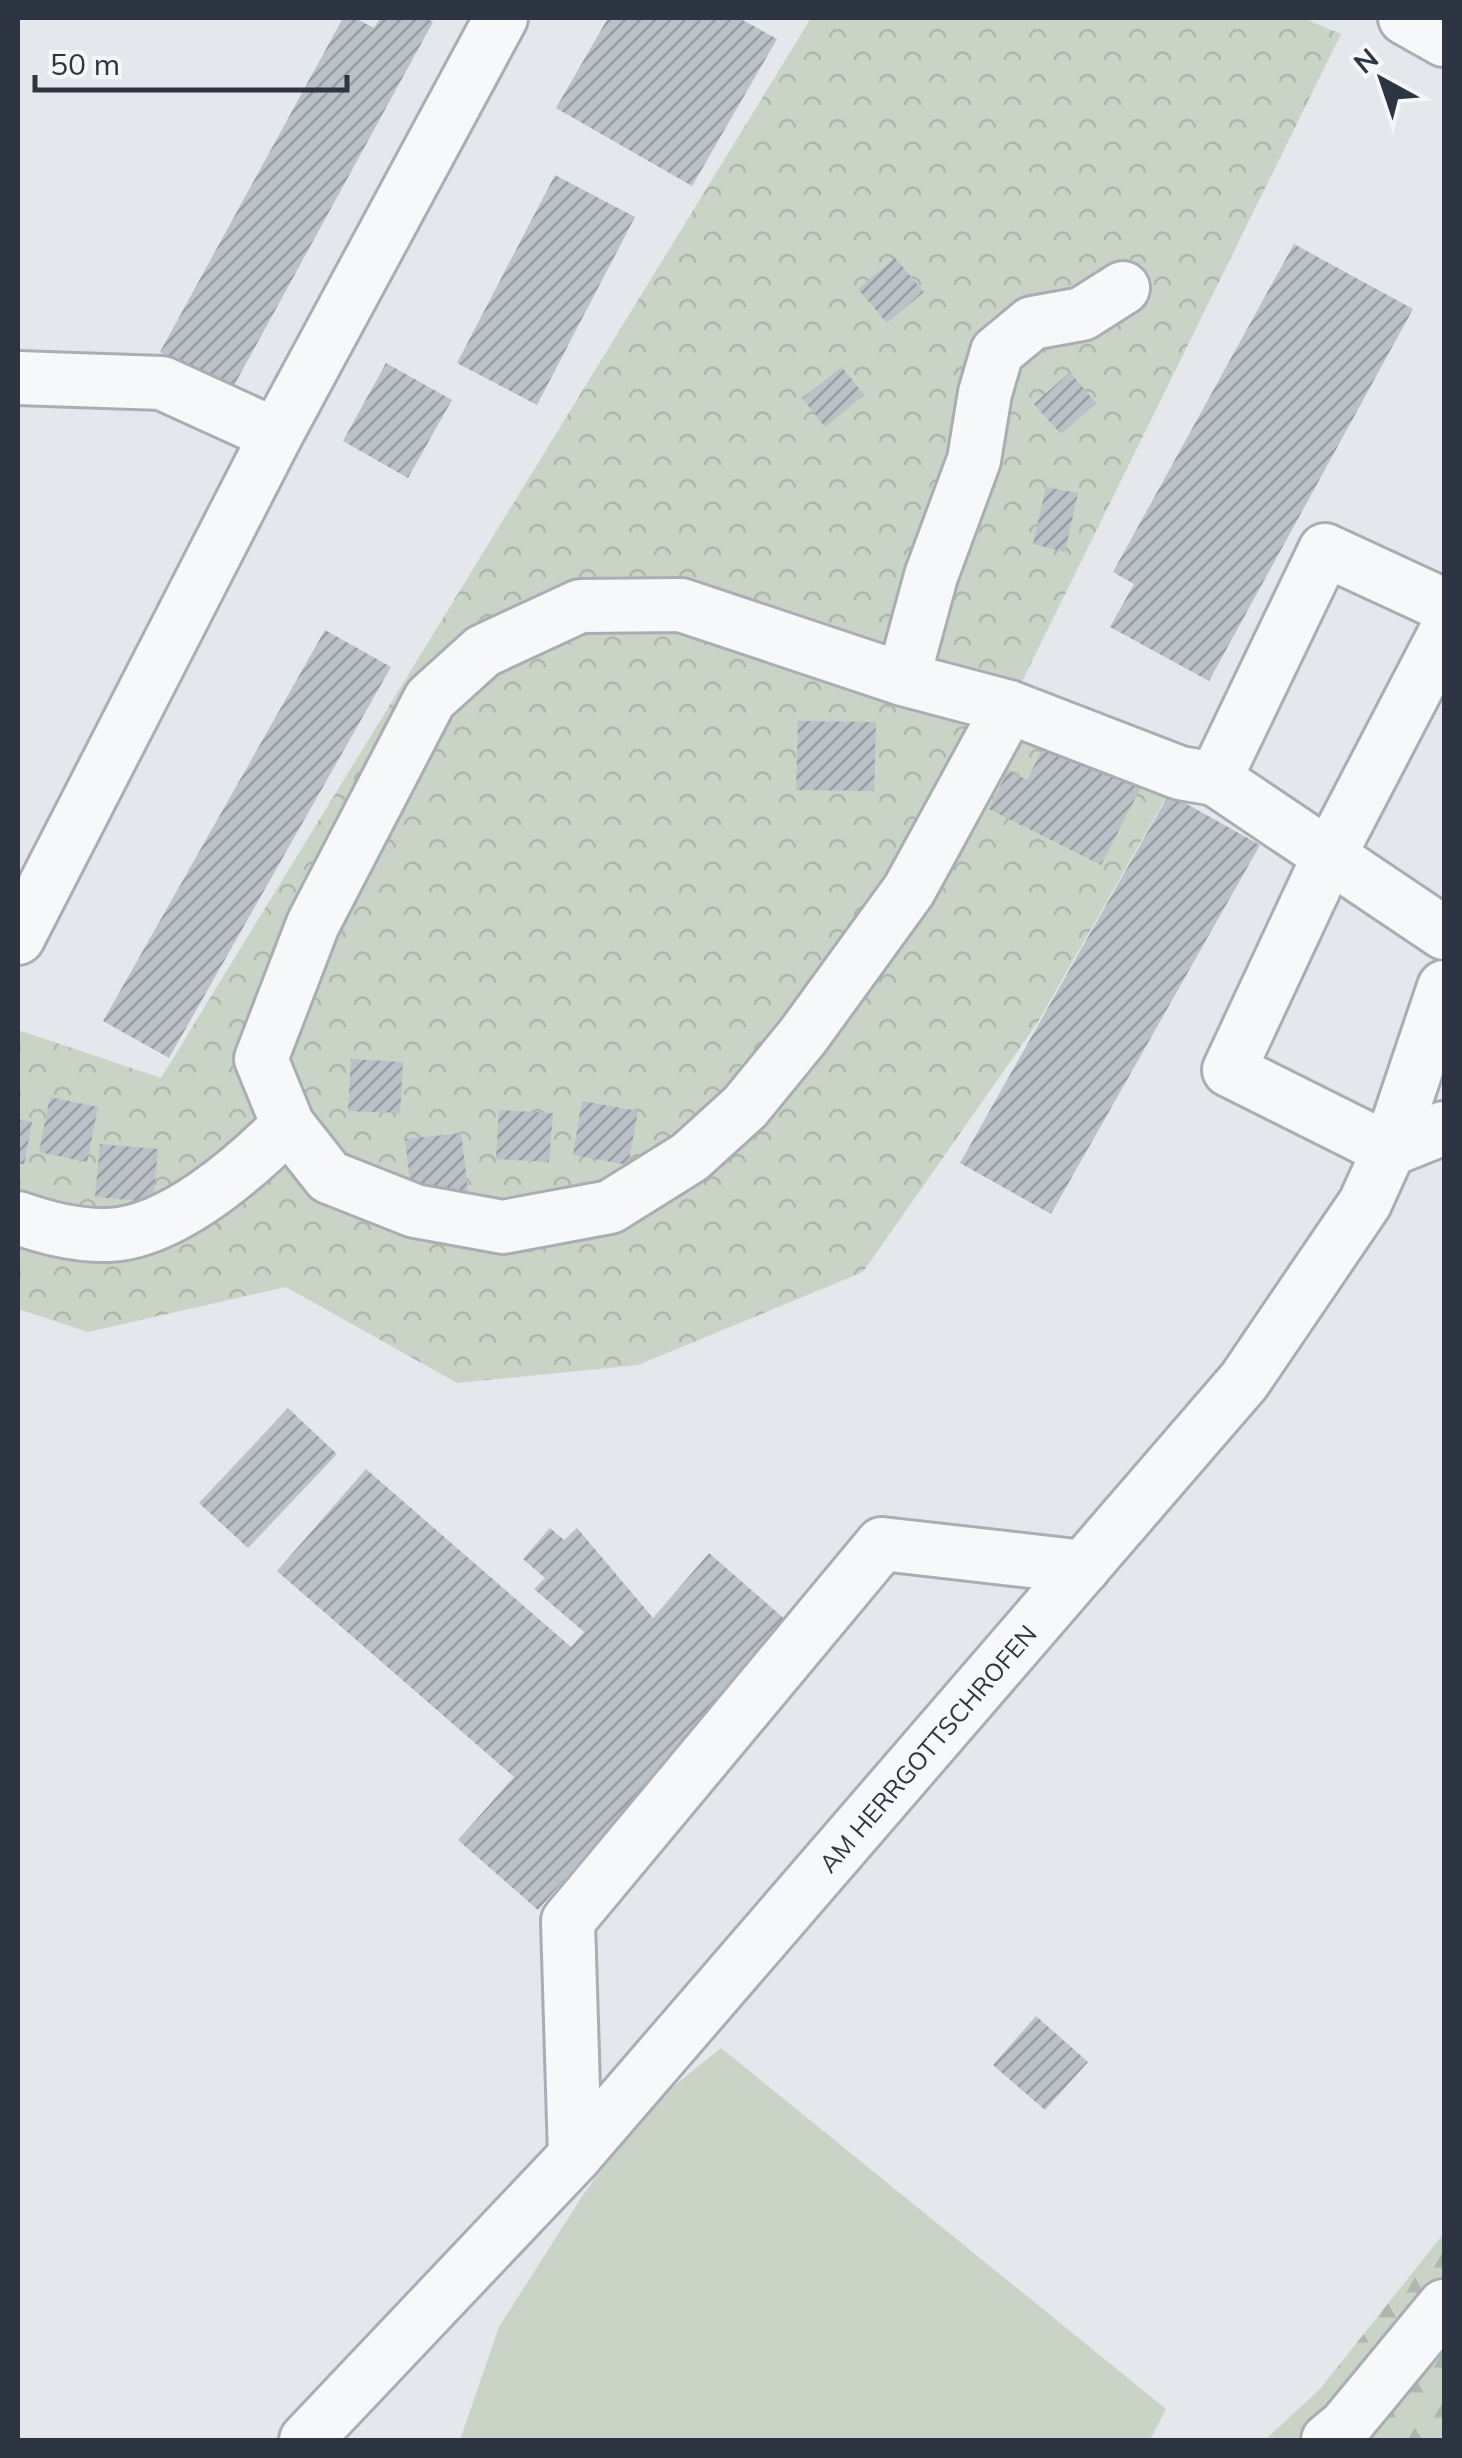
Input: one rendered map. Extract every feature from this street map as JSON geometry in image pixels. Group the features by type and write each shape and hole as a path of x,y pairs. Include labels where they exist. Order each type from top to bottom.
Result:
{"lane":[{"path":"18,938 276,435 502,18"},
{"path":"1404,18 1444,40"},
{"path":"903,680 932,576 974,460 985,392 997,352 1032,323 1082,314 1124,288"},
{"path":"18,378 162,384 276,435"},
{"path":"1215,780 1325,550 1444,605"},
{"path":"1009,707 909,890 746,1107 690,1157 610,1207 503,1227 415,1210 329,1178 288,1125 261,1059 313,924 430,699 483,651 580,606 681,604 903,680 1009,707 1180,773 1215,780 1444,932"},
{"path":"1444,635 1329,856 1229,1070 1389,1150 1444,1128"},
{"name":"AM HERRGOTTSCHROFEN","path":"306,2440 575,2156 1244,1381 1365,1203 1389,1150 1444,987"},
{"path":"18,1218 52,1230 110,1236 170,1218 246,1168 288,1125"},
{"path":"575,2156 568,1921 882,1544 1084,1567"},
{"path":"1328,2440 1345,2426 1444,2306"}],"green space":[{"path":"811,18 1303,18 1341,34 1010,706 1180,773 1038,1022 863,1272 638,1365 457,1383 286,1287 88,1332 18,1309 18,1030 161,1078"},
{"path":"721,2048 1166,2409 1150,2440 460,2440 499,2327 583,2195 648,2107"},
{"path":"1444,2233 1444,2440 1265,2440 1320,2389"}],"building":[{"path":"343,18 355,18 374,28 380,18 425,18 433,22 231,391 160,352"},
{"path":"608,18 739,18 777,39 692,186 556,108"},
{"path":"555,175 635,217 537,405 457,363"},
{"path":"1294,244 1413,309 1209,681 1110,627 1134,584 1113,572"},
{"path":"895,258 924,292 887,323 858,289"},
{"path":"386,363 452,400 408,478 343,441"},
{"path":"842,367 864,395 825,427 802,398"},
{"path":"1070,372 1096,403 1061,434 1034,404"},
{"path":"1046,487 1078,493 1065,552 1033,544"},
{"path":"325,630 391,667 169,1058 103,1021"},
{"path":"798,721 876,722 874,791 796,790"},
{"path":"1048,738 1142,785 1101,865 989,809 1008,770 1027,780"},
{"path":"1169,794 1260,845 1051,1214 960,1163"},
{"path":"351,1059 403,1062 400,1113 348,1111"},
{"path":"50,1097 98,1107 87,1162 39,1152"},
{"path":"582,1101 638,1111 628,1165 573,1155"},
{"path":"499,1110 553,1113 549,1162 496,1159"},
{"path":"18,1119 32,1122 24,1165 18,1163"},
{"path":"461,1133 468,1190 412,1197 405,1139"},
{"path":"100,1144 158,1149 153,1202 95,1197"},
{"path":"288,1408 337,1454 248,1548 199,1503"},
{"path":"366,1469 571,1647 584,1632 534,1589 545,1578 523,1559 550,1528 564,1540 577,1528 653,1618 709,1553 788,1622 538,1910 458,1840 514,1777 277,1571"},
{"path":"1036,2016 1088,2062 1045,2110 993,2065"}]}
